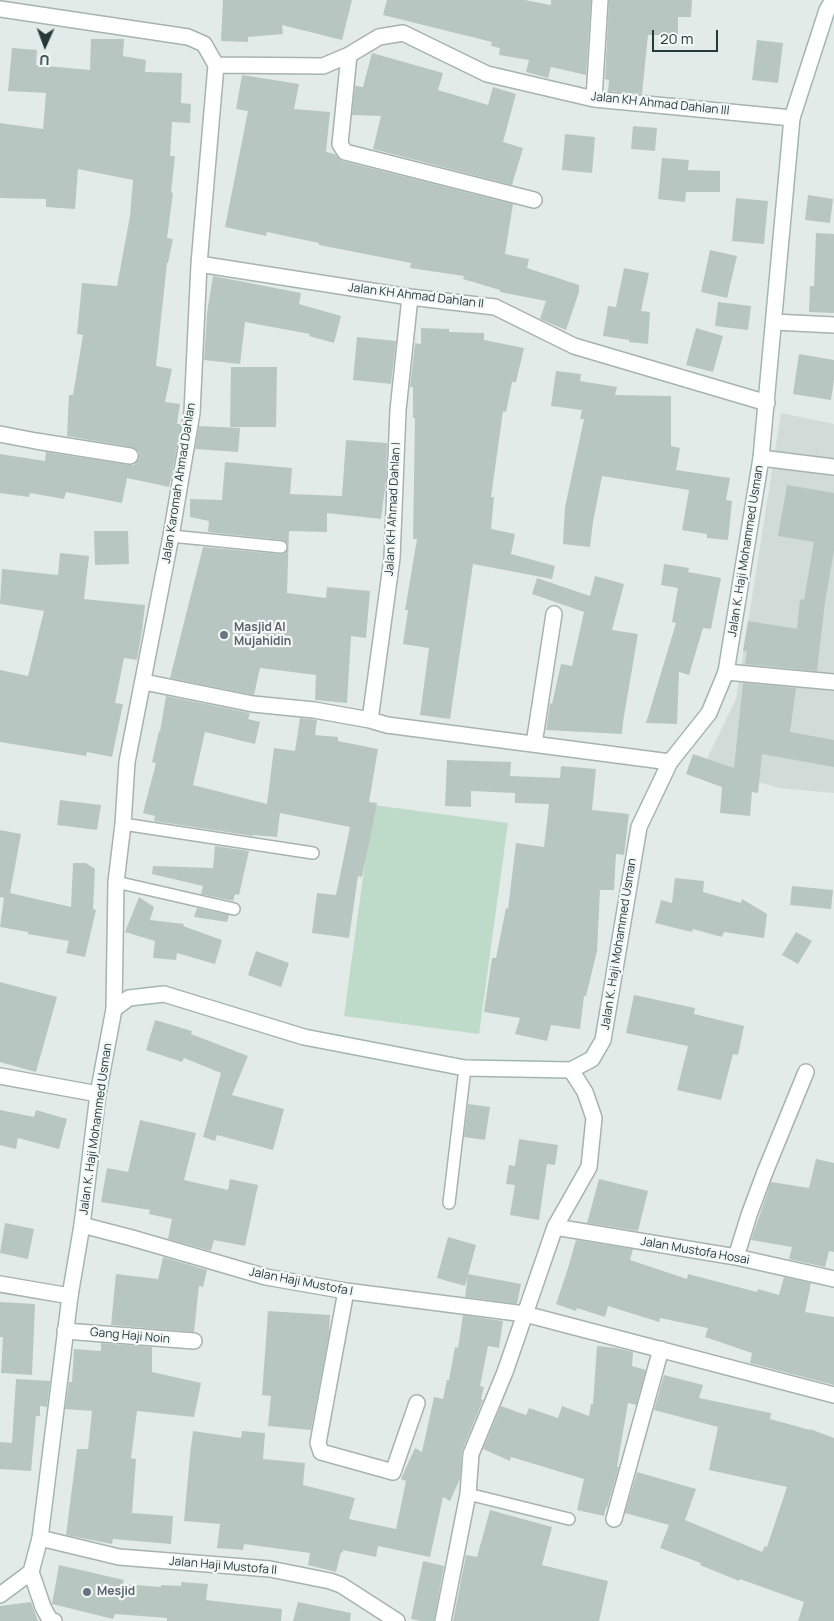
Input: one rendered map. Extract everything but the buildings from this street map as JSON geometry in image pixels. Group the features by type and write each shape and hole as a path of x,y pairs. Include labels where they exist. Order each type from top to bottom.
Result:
{"street":[{"path":"594,99 600,0"},
{"name":"Jalan K. Haji Mohammed Usman","path":"571,1070 592,1059 603,1040 639,827 670,762 709,713 726,672 761,458 792,118 827,10 833,0"},
{"path":"0,9 188,37 204,44 216,65"},
{"name":"Jalan KH Ahmad Dahlan III","path":"216,65 323,66 349,55 379,37 403,33 487,74 594,99 792,118"},
{"path":"349,55 340,144 345,152 534,200"},
{"name":"Jalan Karomah Ahmad Dahlan","path":"114,1010 116,882 123,824 127,762 144,682 192,413 199,264 216,65"},
{"name":"Jalan KH Ahmad Dahlan II","path":"199,264 410,298 495,307 574,346 767,403"},
{"name":"Jalan KH Ahmad Dahlan I","path":"370,720 392,558 398,410 410,298"},
{"path":"774,322 834,325"},
{"path":"0,434 130,456"},
{"path":"761,458 834,467"},
{"path":"534,744 554,614"},
{"path":"726,672 834,682"},
{"path":"144,682 253,704 314,710 387,725 670,762"},
{"path":"114,1010 129,998 164,994 304,1037 465,1068 571,1070 585,1092 594,1118 589,1167 555,1227 505,1372 471,1454 468,1494 443,1621"},
{"name":"Jalan K. Haji Mohammed Usman","path":"31,1572 40,1538 65,1330 82,1225 98,1094 114,1010"},
{"path":"736,1257 765,1172 806,1072"},
{"path":"0,1076 98,1094"},
{"name":"Jalan Haji Mustofa I","path":"82,1225 266,1277 346,1291 525,1314 834,1395"},
{"name":"Jalan Mustofa Hosai","path":"555,1227 736,1257 834,1279"},
{"path":"0,1284 70,1296"},
{"path":"346,1291 318,1443 321,1452 393,1472 417,1403"},
{"name":"Gang Haji Noin","path":"65,1330 194,1341"},
{"path":"614,1519 661,1349"},
{"name":"Jalan Haji Mustofa II","path":"40,1538 119,1557 270,1569 330,1581 341,1585 397,1621"},
{"path":"0,1594 31,1572 43,1607 50,1620 54,1621"}],"lane":[{"path":"171,536 281,547"},
{"path":"123,824 313,853"},
{"path":"116,882 234,909"},
{"path":"449,1203 465,1068"},
{"path":"468,1494 569,1519"}],"shaded area":[{"path":"781,413 834,424 834,793 779,788 703,767 736,699"}],"green space":[{"path":"373,805 508,823 479,1034 344,1016"}],"place":[{"name":"Masjid Al Mujahidin","path":"224,635"},
{"name":"Mesjid","path":"87,1592"}]}
